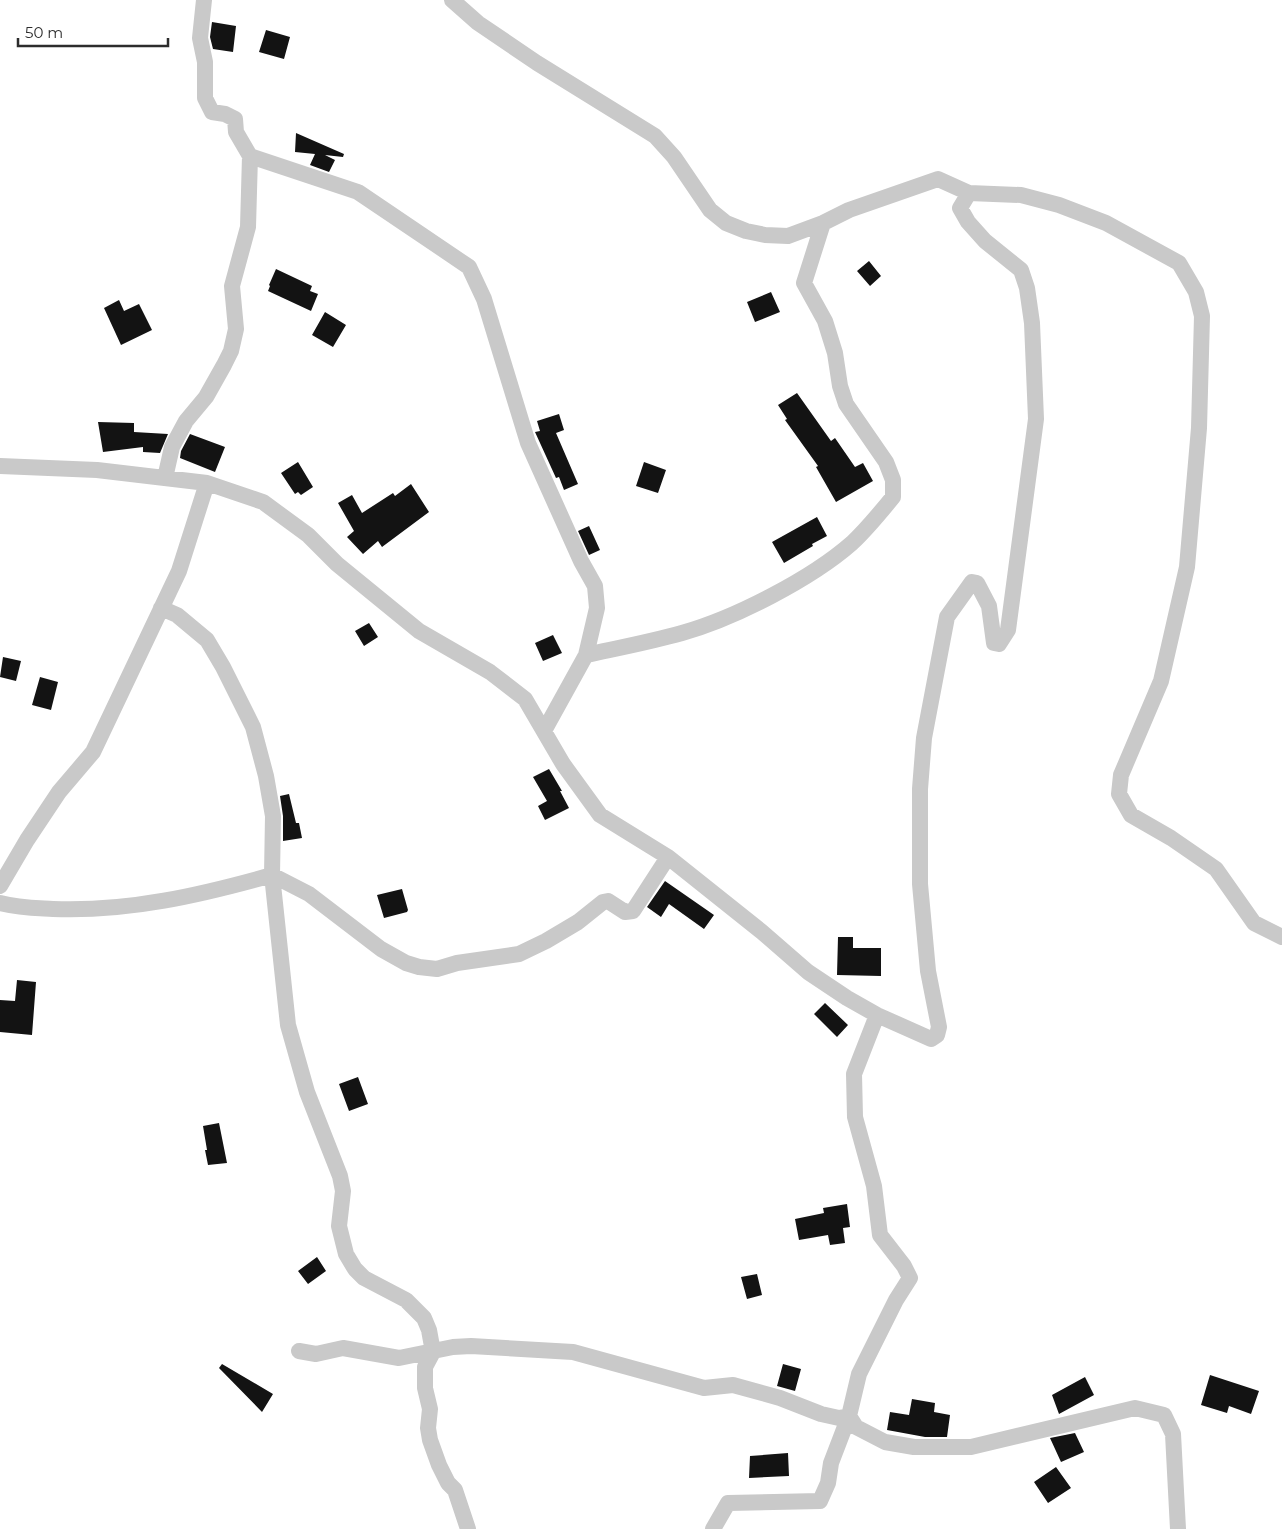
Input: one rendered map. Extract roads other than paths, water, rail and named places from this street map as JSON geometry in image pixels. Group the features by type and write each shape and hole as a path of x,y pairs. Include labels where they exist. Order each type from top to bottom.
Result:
{"street":[{"path":"165,478 172,447 186,421 206,397 231,351 236,329 231,297 232,286 248,227 250,156 236,132 235,119 225,114 212,112 205,98 205,62 200,38 204,0"},
{"path":"452,0 478,23 537,63 655,136 674,157 710,210 726,223 746,231 765,235 788,236 823,223 849,210 938,179 969,193 1021,195 1059,204 1106,224 1179,264 1196,292 1202,316 1198,428 1186,567 1161,681 1121,775 1119,794 1131,815 1171,838 1216,868 1254,924 1282,937"},
{"path":"250,156 358,192 469,267 484,299 528,443 581,561 595,586 596,608 586,655 544,731"},
{"path":"0,466 97,470 207,483 263,502 308,535 337,564 420,631 490,672 525,699 563,764 600,815 668,857 762,932 808,972 877,1015 931,1039 937,1035 939,1027 928,970 920,884 920,789 924,738 947,617 972,582 977,583 989,606 994,643 999,644 1008,630 1036,419 1032,323 1027,288 1020,270 985,241 968,222 960,208 969,193"},
{"path":"586,655 690,630 714,622 779,591 825,563 852,542 893,498 892,480 886,462 846,404 840,386 835,353 826,321 804,283 823,223"},
{"path":"0,886 27,840 59,792 93,752 179,571 207,483"},
{"path":"161,608 177,615 207,640 223,667 253,727 266,776 273,816 272,875 288,1025 307,1092 340,1176 343,1192 339,1226 346,1254 355,1269 364,1278 406,1300 424,1318 429,1330 433,1352 424,1367 425,1388 430,1408 428,1428 430,1440 439,1465 448,1483 455,1490 468,1529"},
{"path":"0,903 14,907 86,910 134,906 216,891 272,875 309,894 381,949 420,968 437,969 457,963 519,954 546,942 578,922 603,902 608,901 625,912 633,911 668,857"},
{"path":"713,1529 728,1503 820,1501 828,1483 831,1463 849,1416 859,1374 896,1300 910,1278 904,1266 880,1234 874,1186 854,1117 854,1074 877,1015"},
{"path":"299,1352 316,1354 343,1348 399,1358 453,1347 471,1346 573,1352 704,1388 733,1385 780,1398 821,1414 839,1418 849,1416"},
{"path":"849,1416 856,1427 885,1442 914,1447 971,1447 1135,1408 1164,1415 1172,1434 1178,1529"}]}
